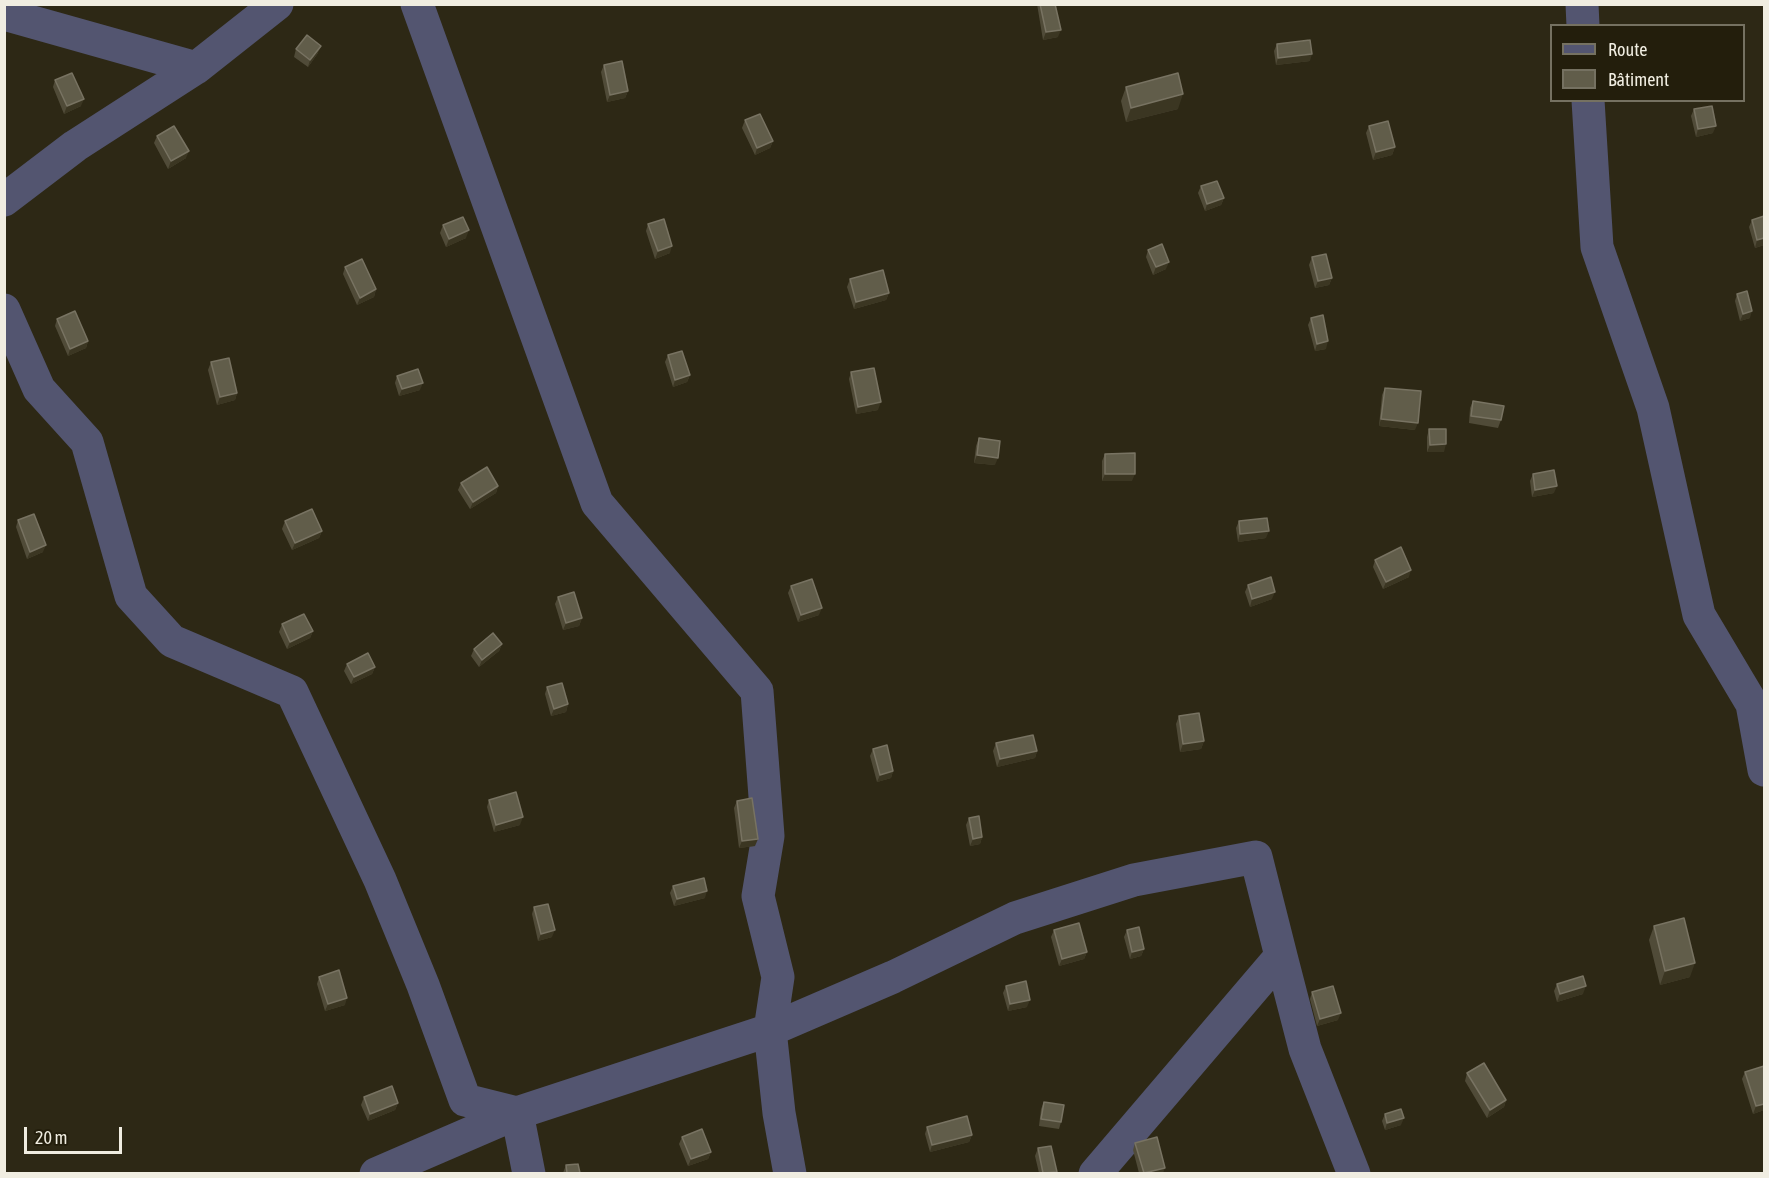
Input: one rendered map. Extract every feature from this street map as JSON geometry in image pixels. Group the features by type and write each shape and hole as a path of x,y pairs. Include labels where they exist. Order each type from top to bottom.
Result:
{"street":[{"path":"4,200 75,146 196,68 277,4"},
{"path":"417,4 597,503 757,691 768,836 758,896 778,977 770,1030 779,1113 790,1173"},
{"path":"1582,4 1583,24"},
{"path":"4,14 196,68"},
{"path":"1588,102 1597,247 1653,408 1699,615 1752,704 1764,770"},
{"path":"4,310 39,389 87,442 131,596 172,641 292,692 380,880 423,985 465,1100 517,1113"},
{"path":"376,1173 517,1113 770,1030 893,977 1016,918 1134,880 1256,858 1305,1049 1354,1173"},
{"path":"1095,1173 1281,956"},
{"path":"517,1113 529,1173"}],"building":[{"path":"1040,4 1055,4 1061,30 1046,32"},
{"path":"307,35 321,46 310,60 296,49"},
{"path":"1310,40 1312,54 1278,58 1277,44"},
{"path":"622,61 628,91 610,95 604,65"},
{"path":"72,73 84,99 67,106 55,80"},
{"path":"1178,73 1183,94 1131,108 1126,87"},
{"path":"1712,106 1716,126 1698,129 1694,109"},
{"path":"760,114 773,141 757,148 745,120"},
{"path":"1388,121 1395,147 1376,152 1369,126"},
{"path":"174,126 189,151 171,161 157,136"},
{"path":"1217,181 1224,198 1207,204 1201,186"},
{"path":"1764,216 1764,238 1757,240 1752,220"},
{"path":"463,217 469,230 449,239 443,225"},
{"path":"664,219 672,246 658,251 648,224"},
{"path":"1162,244 1169,262 1156,267 1148,250"},
{"path":"1326,254 1332,278 1318,281 1312,257"},
{"path":"362,259 376,289 360,298 345,267"},
{"path":"883,270 889,293 856,302 850,279"},
{"path":"1747,291 1752,311 1743,314 1737,294"},
{"path":"75,311 88,341 70,349 57,319"},
{"path":"1323,315 1328,341 1317,344 1311,318"},
{"path":"682,351 690,375 675,380 668,355"},
{"path":"229,358 237,393 220,397 211,362"},
{"path":"874,368 881,402 858,407 851,372"},
{"path":"418,369 423,383 402,389 397,376"},
{"path":"1385,388 1421,391 1418,423 1381,419"},
{"path":"1473,401 1504,406 1501,420 1471,416"},
{"path":"1429,429 1446,429 1446,444 1430,445"},
{"path":"979,438 1000,441 998,458 977,455"},
{"path":"1135,453 1135,474 1105,474 1105,454"},
{"path":"487,467 498,486 473,502 461,483"},
{"path":"1554,470 1557,486 1535,490 1533,474"},
{"path":"312,509 322,531 295,543 285,521"},
{"path":"34,514 46,545 30,552 18,520"},
{"path":"1267,518 1269,531 1240,534 1239,521"},
{"path":"1401,547 1411,570 1386,582 1375,560"},
{"path":"1271,577 1275,592 1252,599 1248,585"},
{"path":"812,579 822,608 801,615 791,586"},
{"path":"574,592 582,618 566,623 558,597"},
{"path":"304,614 313,631 290,642 282,624"},
{"path":"493,633 502,644 482,660 474,649"},
{"path":"368,653 375,667 354,677 347,664"},
{"path":"562,683 568,704 554,709 547,687"},
{"path":"1199,713 1204,741 1183,744 1179,716"},
{"path":"1033,735 1037,751 1000,759 996,743"},
{"path":"887,745 893,771 880,775 873,749"},
{"path":"516,792 523,817 496,825 489,800"},
{"path":"752,798 758,839 742,841 737,801"},
{"path":"979,816 982,837 973,839 969,818"},
{"path":"704,878 707,891 677,899 673,886"},
{"path":"548,904 555,930 541,934 534,907"},
{"path":"1684,918 1695,963 1665,971 1654,926"},
{"path":"1079,923 1087,952 1062,959 1054,930"},
{"path":"1139,927 1144,949 1132,952 1127,930"},
{"path":"339,970 347,998 328,1004 319,977"},
{"path":"1583,976 1586,986 1560,994 1557,984"},
{"path":"1026,981 1030,1000 1010,1004 1006,986"},
{"path":"1333,986 1341,1013 1320,1019 1312,992"},
{"path":"1484,1063 1506,1100 1490,1110 1467,1073"},
{"path":"1764,1066 1764,1104 1756,1106 1745,1072"},
{"path":"392,1086 398,1103 370,1114 364,1097"},
{"path":"1044,1102 1064,1105 1061,1122 1041,1119"},
{"path":"1401,1109 1404,1118 1387,1123 1385,1114"},
{"path":"967,1116 972,1135 932,1145 927,1127"},
{"path":"702,1129 711,1152 691,1159 682,1137"},
{"path":"1157,1137 1165,1168 1144,1173 1135,1143"},
{"path":"1051,1146 1057,1172 1043,1173 1038,1148"},
{"path":"578,1164 580,1173 567,1173 566,1165"}]}
